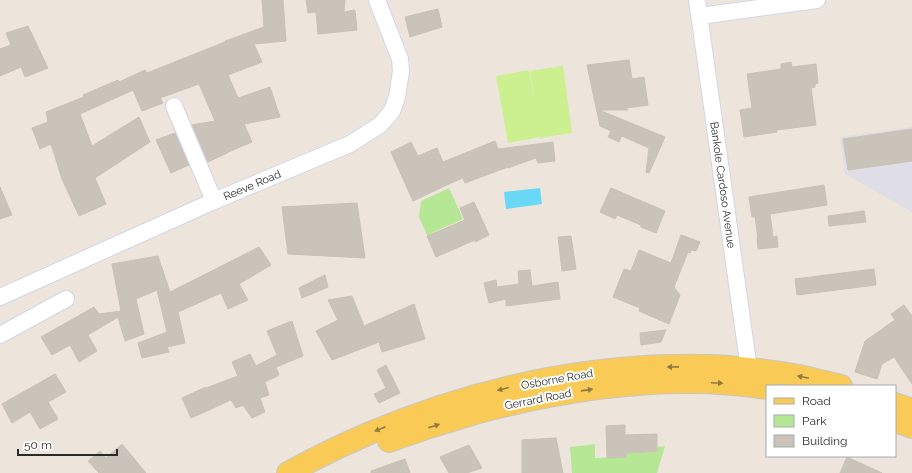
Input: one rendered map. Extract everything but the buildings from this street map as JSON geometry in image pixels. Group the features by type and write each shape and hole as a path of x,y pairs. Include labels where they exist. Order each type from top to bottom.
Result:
{"main road":[{"name":"Osborne Road","path":"288,473 345,444 391,425 444,406 505,388 574,375 621,369 670,366 710,366 749,369 799,376 837,385"},
{"name":"Gerrard Road","path":"320,473 393,440 413,433 458,418 557,394 602,387 690,382 719,383 766,388"},
{"path":"896,404 912,410"},
{"path":"896,421 912,428"}],"street":[{"name":"Reeve Road","path":"0,297 214,201 350,144 380,125 392,111 397,98 401,71 400,59 377,0"},
{"name":"Bankole Cardoso Avenue","path":"697,0 749,369"},
{"path":"700,16 817,0"},
{"path":"174,106 214,201"},
{"path":"0,335 66,299"}],"shaded area":[{"path":"912,127 912,212 845,174 840,137"}],"green space":[{"path":"563,66 572,133 508,143 496,76 529,70 535,102 530,71"},
{"path":"449,188 463,219 427,235 419,217 421,201"},
{"path":"595,444 595,458 626,457 626,453 657,451 657,447 665,446 657,473 572,473 570,447"}],"water":[{"path":"540,188 542,204 506,209 504,192"}]}
